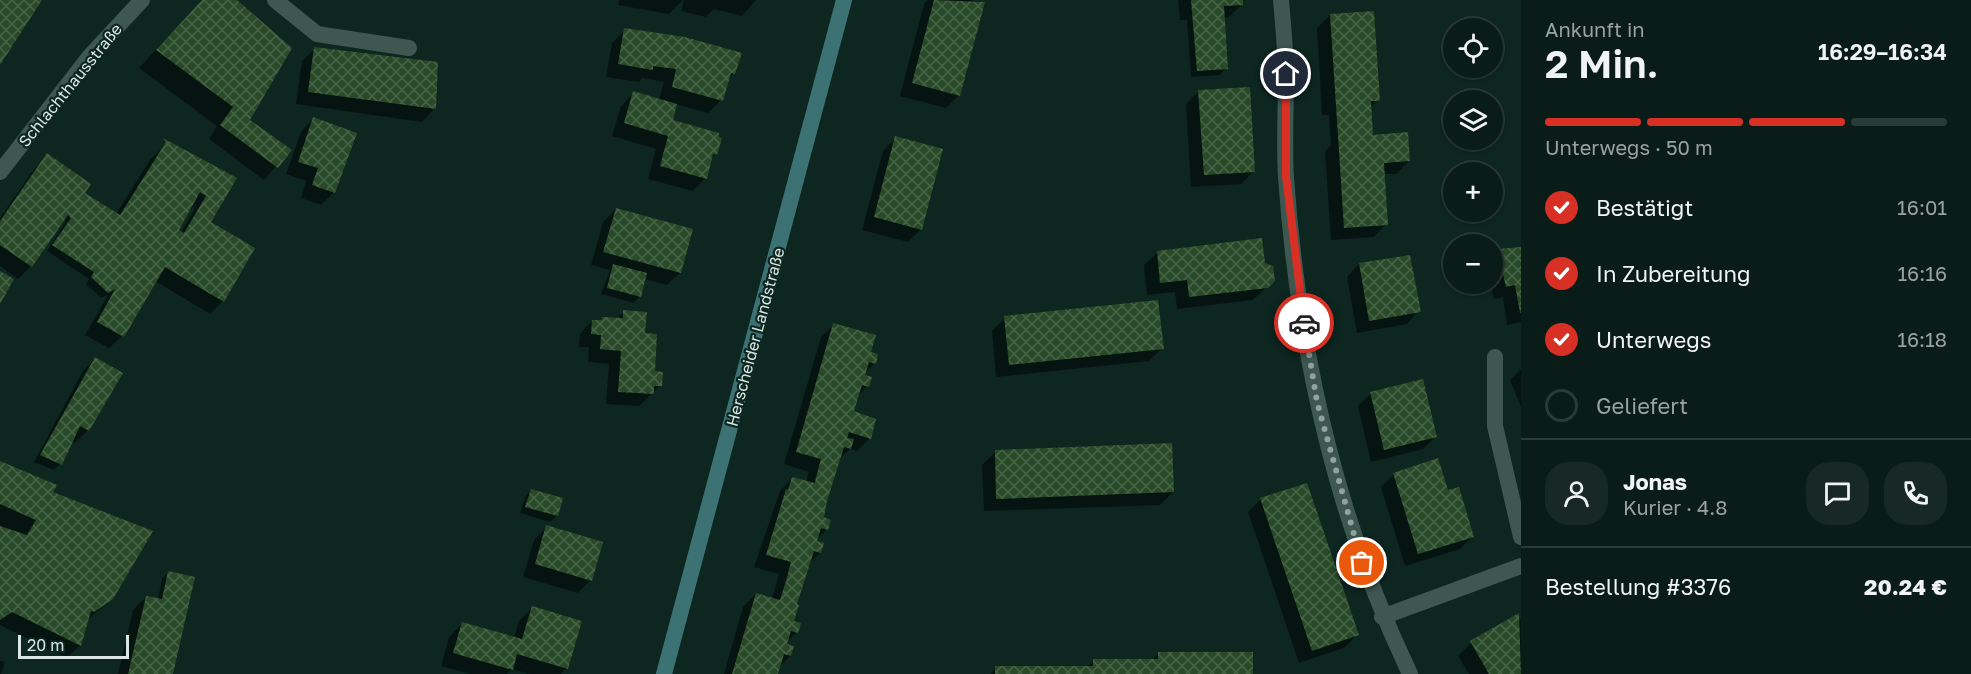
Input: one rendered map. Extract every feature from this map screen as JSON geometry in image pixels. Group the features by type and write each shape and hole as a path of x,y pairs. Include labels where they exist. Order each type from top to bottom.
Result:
{"main road":[{"name":"Herscheider Landstraße","path":"664,674 844,0"}],"street":[{"name":"Schlachthausstraße","path":"0,172 90,56 142,0"},
{"path":"275,0 317,34 409,48"},
{"path":"1281,0 1286,74 1286,176 1298,288 1312,374 1327,440 1356,545 1382,617 1410,674"},
{"path":"1495,357 1495,426 1521,537"},
{"path":"1382,617 1521,566"}],"building":[{"path":"0,0 42,0 0,65"},
{"path":"202,0 237,0 292,48 250,120 292,150 278,168 220,125 233,107 156,50"},
{"path":"934,0 985,2 960,96 912,83"},
{"path":"1191,0 1243,0 1243,5 1224,6 1228,69 1197,71"},
{"path":"1374,11 1380,101 1371,101 1373,135 1408,132 1410,161 1384,163 1388,225 1344,228 1330,14"},
{"path":"624,28 685,37 742,53 735,74 731,73 723,101 672,87 676,69 653,66 653,70 618,64"},
{"path":"314,47 438,62 436,109 308,92"},
{"path":"1250,87 1255,172 1204,175 1198,90"},
{"path":"633,91 677,104 673,120 719,133 719,137 722,138 717,155 713,154 707,179 660,166 668,136 624,123"},
{"path":"313,117 357,133 335,193 312,185 318,168 298,162"},
{"path":"895,136 943,149 922,230 874,217"},
{"path":"163,138 237,178 211,222 255,248 224,302 165,267 124,337 97,322 115,289 108,293 91,277 94,272 52,245 71,218 68,215 32,267 0,245 0,221 47,153 91,184 85,193 120,215 166,142","holes":["200,192 206,196 184,233 179,230"]},
{"path":"616,208 693,229 681,273 603,252"},
{"path":"1262,238 1265,263 1273,266 1275,281 1268,288 1189,297 1187,280 1160,283 1157,251"},
{"path":"1521,247 1521,313 1515,285 1506,287 1503,274 1503,248"},
{"path":"1410,255 1421,312 1369,321 1359,263"},
{"path":"613,264 647,273 641,297 607,288"},
{"path":"0,271 14,279 0,304"},
{"path":"1158,300 1164,349 1009,365 1004,316"},
{"path":"623,310 647,312 645,333 657,334 655,371 663,372 662,386 654,386 654,394 618,392 621,351 600,349 601,335 591,334 592,320 602,320 602,317 623,318"},
{"path":"833,323 876,335 871,352 878,354 876,364 869,362 865,375 872,377 869,387 862,385 854,411 876,419 871,439 849,432 847,438 854,439 851,449 844,447 827,501 824,517 831,520 828,530 821,528 817,541 824,543 821,553 814,551 797,604 799,605 794,621 801,623 798,633 791,631 787,644 794,646 791,656 784,654 778,674 732,674 756,593 780,600 786,581 791,562 766,555 786,489 788,490 792,477 815,483 821,459 796,452"},
{"path":"95,357 123,373 89,431 80,426 62,465 40,455"},
{"path":"1423,379 1437,437 1384,450 1370,392"},
{"path":"1172,443 1174,492 996,499 995,450"},
{"path":"1438,458 1448,490 1459,487 1474,537 1418,554 1393,473"},
{"path":"0,461 57,485 53,492 153,531 113,599 94,612 91,611 81,646 12,612 0,620 0,526 27,535 36,520 0,504"},
{"path":"1307,483 1359,635 1312,651 1260,498"},
{"path":"531,489 563,498 558,516 525,507"},
{"path":"546,525 603,542 592,581 535,564"},
{"path":"168,571 195,577 173,674 128,674 146,596 162,599"},
{"path":"532,606 582,621 568,669 517,654 513,670 453,653 462,622 522,639"},
{"path":"1519,613 1521,674 1489,674 1470,641"},
{"path":"1158,652 1253,652 1253,674 995,674 995,666 1093,666 1093,659 1158,659"}],"way so far":[{"path":"1304,323 1317,402 1362,563"}],"route":[{"path":"1286,74 1286,176 1304,323"}]}
